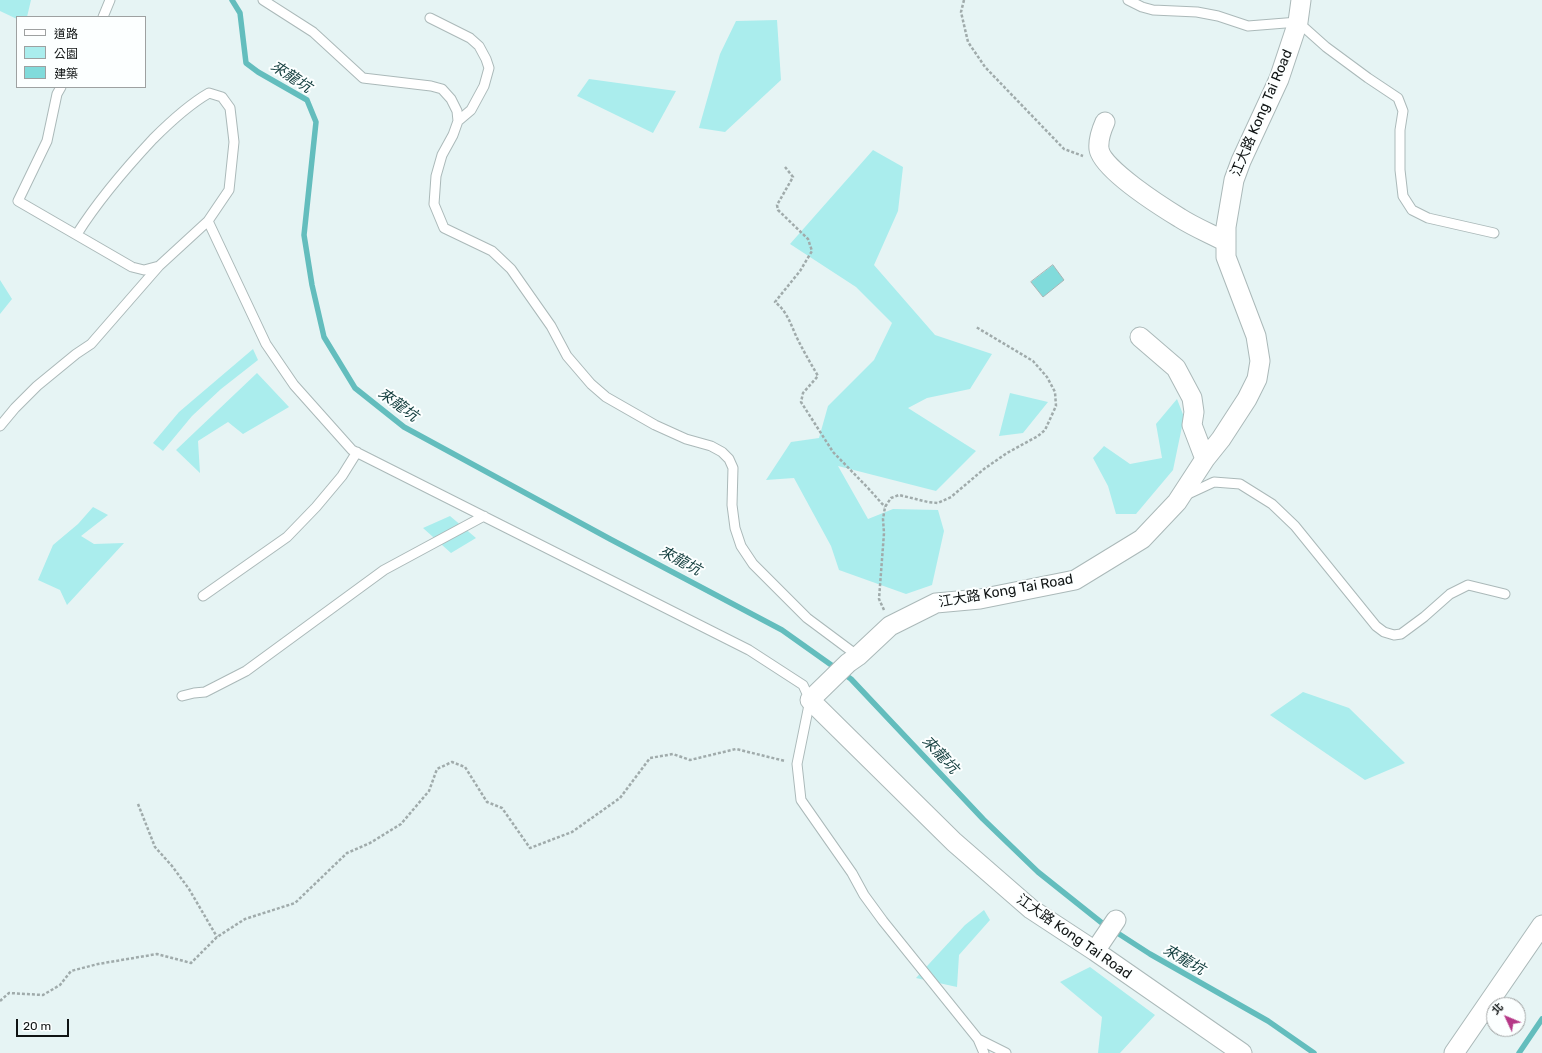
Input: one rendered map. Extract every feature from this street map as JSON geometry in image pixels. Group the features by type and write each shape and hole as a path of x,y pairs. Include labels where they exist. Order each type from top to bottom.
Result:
{"street":[{"name":"江大路 Kong Tai Road","path":"1242,1053 1095,951 1031,909 971,858 817,694 890,626 936,603 980,599 1075,580 1142,539 1177,502 1205,459 1221,439 1247,399 1257,380 1260,361 1256,336 1226,258 1226,228 1234,180 1241,161 1279,79 1298,22 1301,0"},
{"path":"1104,122 1100,134 1099,150 1106,164 1142,193 1181,219 1226,242"},
{"path":"1140,337 1176,368 1192,398 1194,412 1192,425 1205,459"},
{"path":"1095,951 1116,920"},
{"path":"1454,1053 1542,925"}],"lane":[{"path":"103,16 110,0"},
{"path":"263,0 313,32 363,78 442,88 452,99 457,111 458,121 453,135 442,154 436,176 434,204 444,228 492,251 511,270 551,326 567,356 591,384 606,397 655,425 686,438 711,446 722,452 729,459 733,468 732,505 735,528 741,546 753,564 807,618 853,659"},
{"path":"1128,0 1142,8 1197,12 1218,16 1248,26 1298,22 1338,56 1398,98 1403,111 1400,130 1400,170 1402,196 1412,210 1428,218 1494,233"},
{"path":"430,18 470,38 479,46 489,68 484,86 471,110 458,121"},
{"path":"60,88 57,94 47,141 18,201 132,267 144,270 159,266"},
{"path":"0,426 15,408 38,386 76,354 91,344 159,266 208,221 229,190 234,142 230,108 222,97 209,93 192,102 127,166 94,207 77,234"},
{"path":"208,221 266,344 294,385 352,450 749,650 817,694 797,764 801,800 852,873 864,895 883,921 978,1039 984,1053"},
{"path":"203,596 287,537 316,507 342,476 356,452"},
{"path":"1177,502 1188,493 1214,482 1240,484 1272,504 1295,526 1376,626 1384,632 1394,635 1401,634 1424,617 1450,594 1468,585 1505,594"},
{"path":"182,696 205,692 246,671 384,570 484,516"},
{"path":"978,1039 1006,1053"}],"path":[{"path":"964,0 962,12 968,42 985,67 1064,150 1106,164"},
{"path":"785,167 793,177 777,205 778,210 808,239 812,251 800,271 775,302 782,307 818,376 803,393 801,402 833,452 885,507"},
{"path":"890,626 879,599 880,569 884,533 883,519 885,507 891,498 899,496 938,503 951,497 990,465 1007,453 1038,436 1045,430 1056,406 1055,392 1047,377 1033,361 976,327"},
{"path":"0,1001 9,993 43,995 60,985 71,971 98,964 157,954 191,963 217,936 245,919 295,903 347,853 370,843 401,824 429,790 437,769 452,762 465,767 487,802 502,808 530,848 572,832 620,798 650,758 673,754 690,760 736,749 797,764"},
{"path":"138,804 155,847 172,866 217,936"}],"green space":[{"path":"0,0 31,0 27,16 16,16 16,19 0,11"},
{"path":"777,20 781,80 725,132 699,128 720,54 736,21"},
{"path":"589,79 676,91 653,133 577,96"},
{"path":"873,150 903,167 898,211 874,265 935,335 992,354 970,389 927,398 908,408 976,451 936,491 838,466 868,519 893,509 938,510 944,531 932,585 906,594 839,570 831,546 794,478 766,480 791,442 819,438 828,406 874,360 892,323 856,287 790,244"},
{"path":"0,280 12,299 0,314"},
{"path":"253,349 258,360 221,389 192,416 163,451 153,443 179,412"},
{"path":"257,373 289,407 243,434 228,422 198,441 200,473 176,450"},
{"path":"1010,393 1048,402 1023,433 999,436"},
{"path":"1177,399 1184,417 1173,470 1136,514 1116,514 1108,486 1093,458 1104,446 1130,464 1162,458 1156,424"},
{"path":"93,507 108,515 81,536 94,544 124,543 67,605 60,590 38,580 53,545 78,524"},
{"path":"450,516 476,538 451,553 423,528"},
{"path":"1303,692 1349,708 1405,763 1365,780 1270,715"},
{"path":"984,910 990,920 959,955 957,987 916,978 965,925"},
{"path":"1090,967 1155,1015 1120,1053 1098,1053 1102,1017 1060,982"}],"building":[{"path":"1053,265 1064,280 1043,297 1031,282"}],"waterway":[{"name":"來龍坑","path":"232,0 240,13 246,63 258,72 307,100 316,122 304,235 312,285 324,337 355,388 404,427 610,539 782,630 851,679 983,819 1038,872 1102,923 1150,954 1268,1021 1314,1053"},
{"path":"1519,1053 1542,1019"}]}
